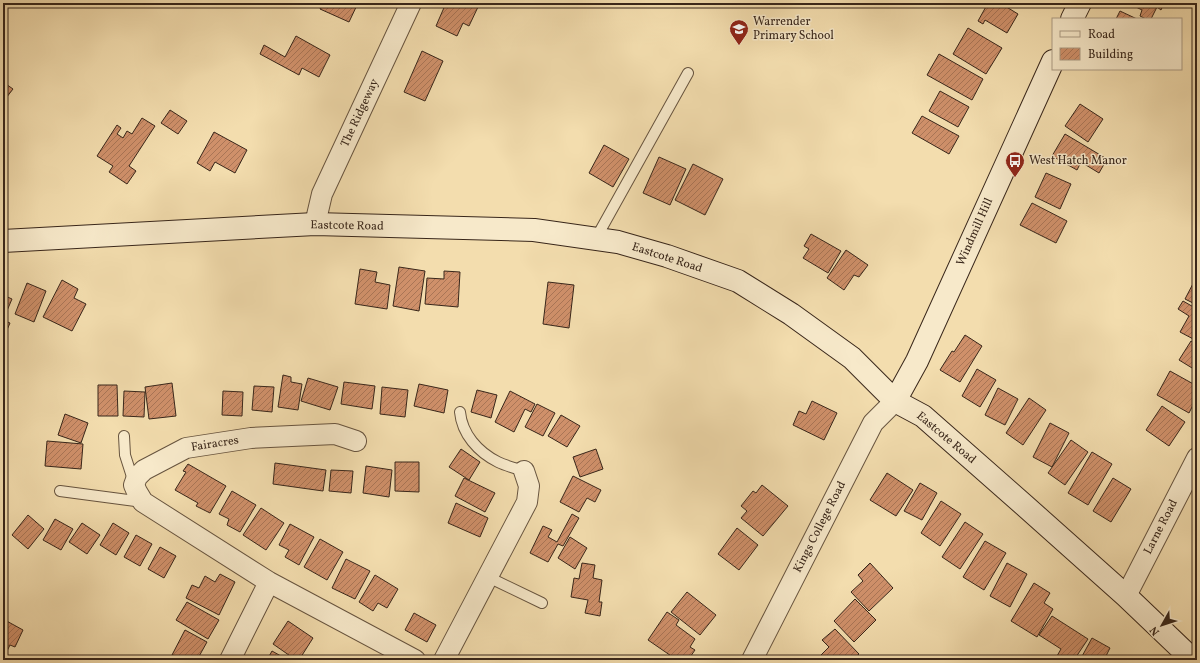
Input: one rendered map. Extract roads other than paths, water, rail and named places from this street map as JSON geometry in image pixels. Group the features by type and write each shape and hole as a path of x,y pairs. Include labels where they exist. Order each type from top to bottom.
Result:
{"main road":[{"path":"1072,18 1080,3"},
{"name":"Windmill Hill","path":"895,401 917,361 1052,63"},
{"name":"Eastcote Road","path":"3,241 315,224 534,230 595,240 618,242 667,256 738,281 791,314 852,358 895,401 923,416 1126,596 1193,660"}],"street":[{"name":"The Ridgeway","path":"315,224 322,194 411,3"},
{"name":"Kings College Road","path":"752,660 873,424 895,401"},
{"name":"Fairacres","path":"139,493 137,477 144,470 186,448 251,438 335,434 356,441"},
{"name":"Larne Road","path":"1126,596 1197,458"},
{"path":"444,660 527,502 529,486 524,472"},
{"path":"139,493 269,582 415,660"},
{"path":"230,660 269,582"}],"lane":[{"path":"595,240 688,73"},
{"path":"460,412 460,421 466,433 477,447 497,461 524,472"},
{"path":"60,492 139,493 125,455 124,436"},
{"path":"488,577 542,603"}],"place":[{"name":"Warrender Primary School","path":"739,46"},
{"name":"West Hatch Manor","path":"1015,178"}]}
